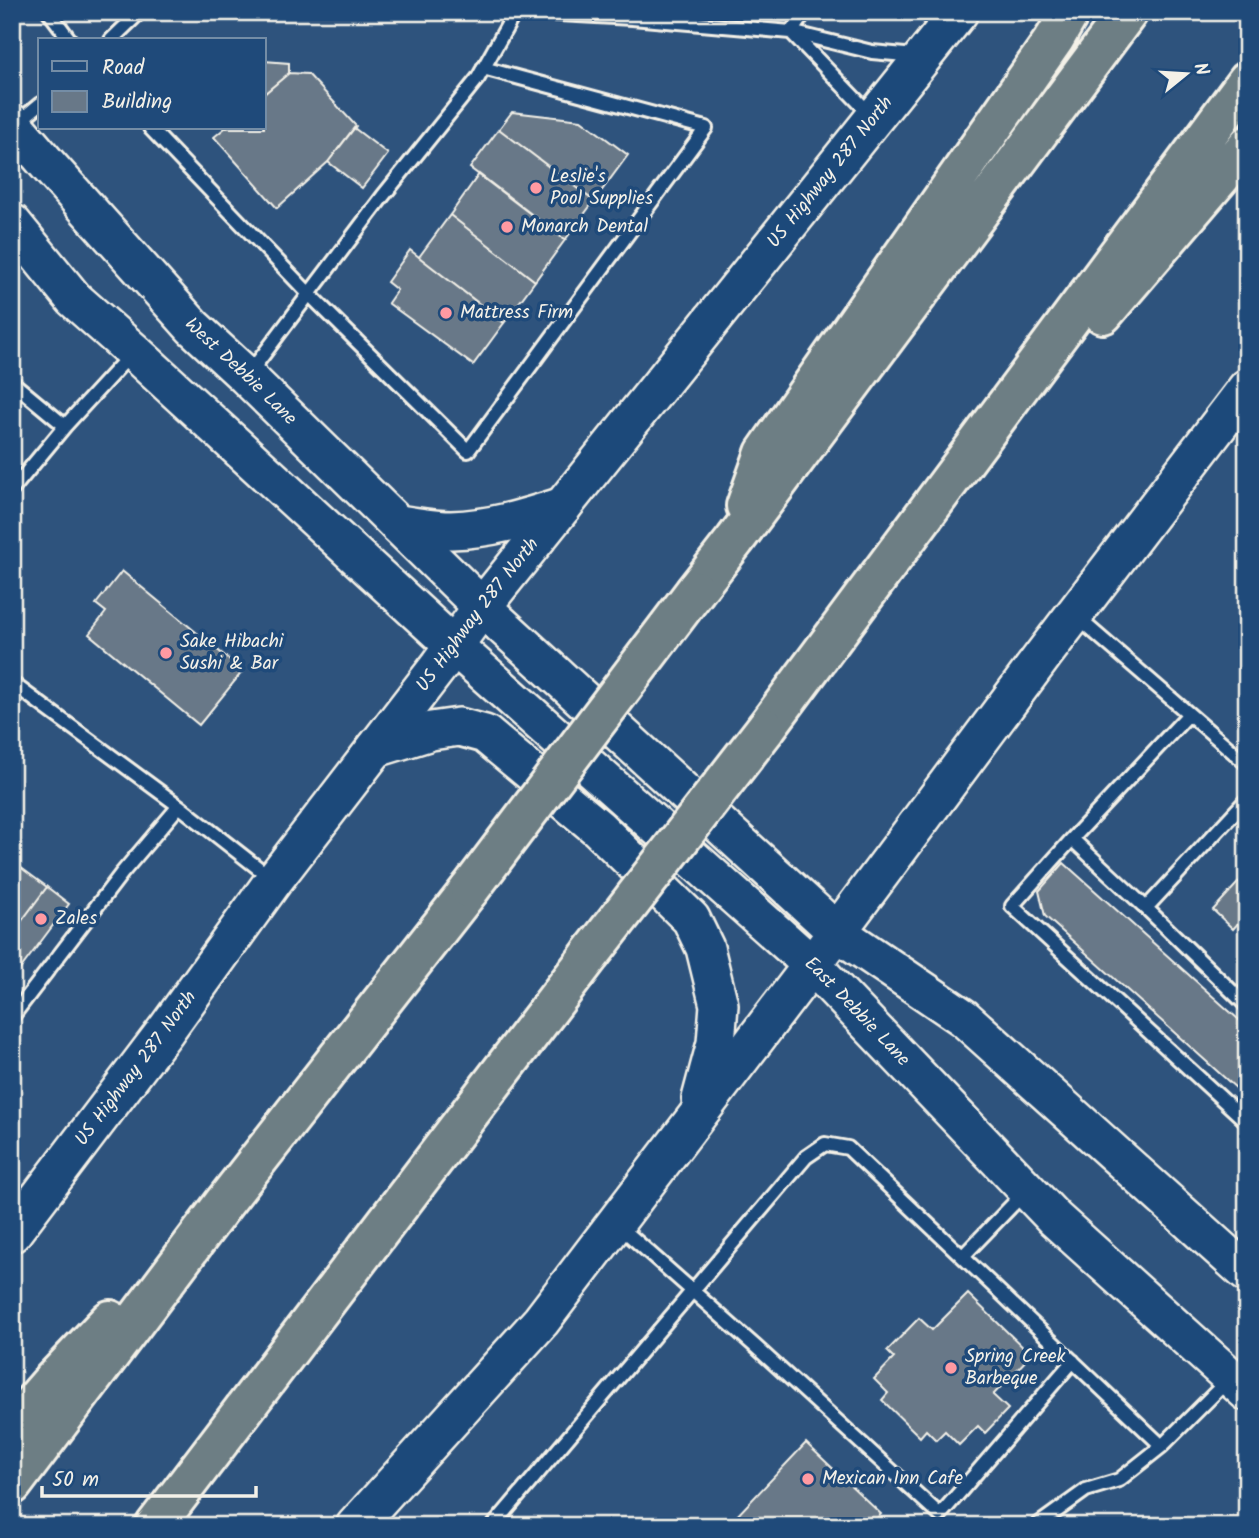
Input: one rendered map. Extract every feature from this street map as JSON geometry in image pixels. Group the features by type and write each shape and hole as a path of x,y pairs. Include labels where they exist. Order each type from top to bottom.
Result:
{"highway":[{"path":"735,540 765,453 1055,38 1070,12"},
{"path":"12,1485 224,1203 470,889 735,540 1128,12"},
{"path":"155,1526 766,728 1247,82"},
{"path":"973,449 1009,416 1074,348 1247,146"},
{"path":"12,1427 51,1381 224,1203"}],"main road":[{"name":"US Highway 287 North","path":"12,1233 166,1030 274,880 482,607 959,12"},
{"name":"West Debbie Lane","path":"22,117 193,327 482,607"},
{"path":"12,223 74,299 454,646"},
{"path":"355,1526 541,1321 1247,388"},
{"path":"397,524 448,530 480,528 517,521 563,506"},
{"path":"482,607 837,932 964,1018 1247,1273"},
{"name":"East Debbie Lane","path":"454,646 812,965 1055,1219 1242,1376"},
{"path":"376,748 431,731 459,727 485,734 598,828 691,919 705,948 719,1005 716,1043 696,1117"}],"lane":[{"path":"49,12 68,38"},
{"path":"113,38 140,12"},
{"path":"246,376 383,196 478,78 515,12"},
{"path":"524,12 632,15 791,32 872,52 924,57"},
{"path":"791,32 805,12"},
{"path":"791,32 874,118"},
{"path":"152,130 309,294 468,450 706,128 483,68"},
{"path":"12,490 133,351"},
{"path":"12,382 65,426"},
{"path":"1074,614 1247,764"},
{"path":"12,683 274,880"},
{"path":"1189,713 1012,906 1247,1122"},
{"path":"1146,908 1247,799"},
{"path":"12,1017 122,873 178,806"},
{"path":"1072,839 1247,1006"},
{"path":"500,1523 806,1157 825,1144 848,1148 1162,1446"},
{"path":"963,1256 1028,1190"},
{"path":"615,1223 940,1515 1073,1361"},
{"path":"1036,1526 1086,1490 1119,1480 1242,1376"}],"building":[{"path":"266,61 289,63 289,73 266,92"},
{"path":"289,73 308,74 356,126 328,162 277,208 214,137 223,130 266,130 266,92"},
{"path":"512,112 581,120 628,155 594,201 499,129"},
{"path":"354,128 388,154 362,188 328,162"},
{"name":"Leslie's Pool Supplies","path":"499,129 594,201 565,240 470,168"},
{"name":"Monarch Dental","path":"479,174 565,240 535,281 450,215"},
{"path":"450,215 535,281 504,323 419,257"},
{"name":"Mattress Firm","path":"410,250 504,323 473,365 388,303 397,290 387,282"},
{"name":"Sake Hibachi Sushi & Bar","path":"122,571 243,671 199,725 89,634 106,612 96,604"},
{"path":"1064,863 1247,1027 1247,1098 1045,916 1039,891"},
{"path":"20,867 47,887 12,934 12,877"},
{"path":"1247,873 1247,923 1242,919 1233,929 1213,910"},
{"name":"Zales","path":"47,887 69,904 12,980 12,934"},
{"name":"Spring Creek Barbeque","path":"968,1294 1031,1355 993,1395 1008,1409 985,1433 978,1426 959,1445 945,1431 936,1440 926,1430 920,1437 882,1400 888,1393 874,1379 894,1358 887,1351 919,1318 932,1330"},
{"name":"Mexican Inn Cafe","path":"806,1443 881,1514 870,1526 739,1526 733,1520"}],"place":[{"name":"Leslie's Pool Supplies","path":"536,188"},
{"name":"Monarch Dental","path":"507,227"},
{"name":"Mattress Firm","path":"446,313"},
{"name":"Sake Hibachi Sushi & Bar","path":"166,653"},
{"name":"Zales","path":"41,919"},
{"name":"Spring Creek Barbeque","path":"951,1368"},
{"name":"Mexican Inn Cafe","path":"808,1479"}]}
